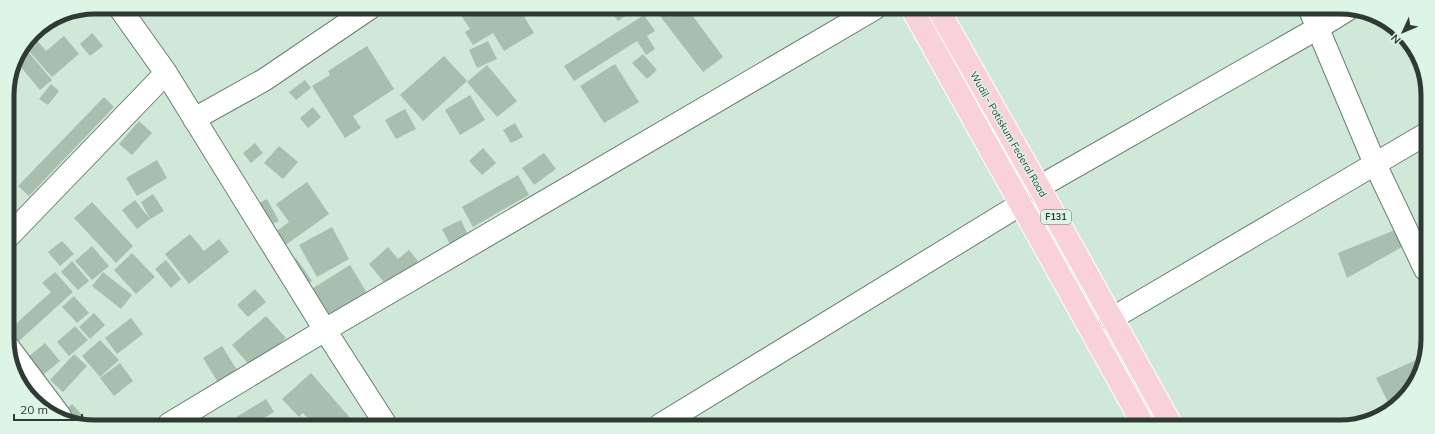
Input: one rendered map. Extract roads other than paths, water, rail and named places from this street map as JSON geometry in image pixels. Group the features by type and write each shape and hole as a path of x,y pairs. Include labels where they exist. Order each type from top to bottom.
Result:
{"main road":[{"name":"F131","path":"915,14 1141,420"},
{"name":"Wudil - Potiskum Federal Road","path":"941,14 1169,420"}],"street":[{"path":"125,14 166,73 325,330 383,420"},
{"path":"194,119 264,80 361,14"},
{"path":"176,420 325,330 865,14"},
{"path":"1039,187 1314,19 1332,14"},
{"path":"1314,19 1375,164 1421,259"},
{"path":"14,231 166,73"},
{"path":"1111,319 1421,137"},
{"path":"668,420 1021,204"},
{"path":"17,358 55,409"}]}
